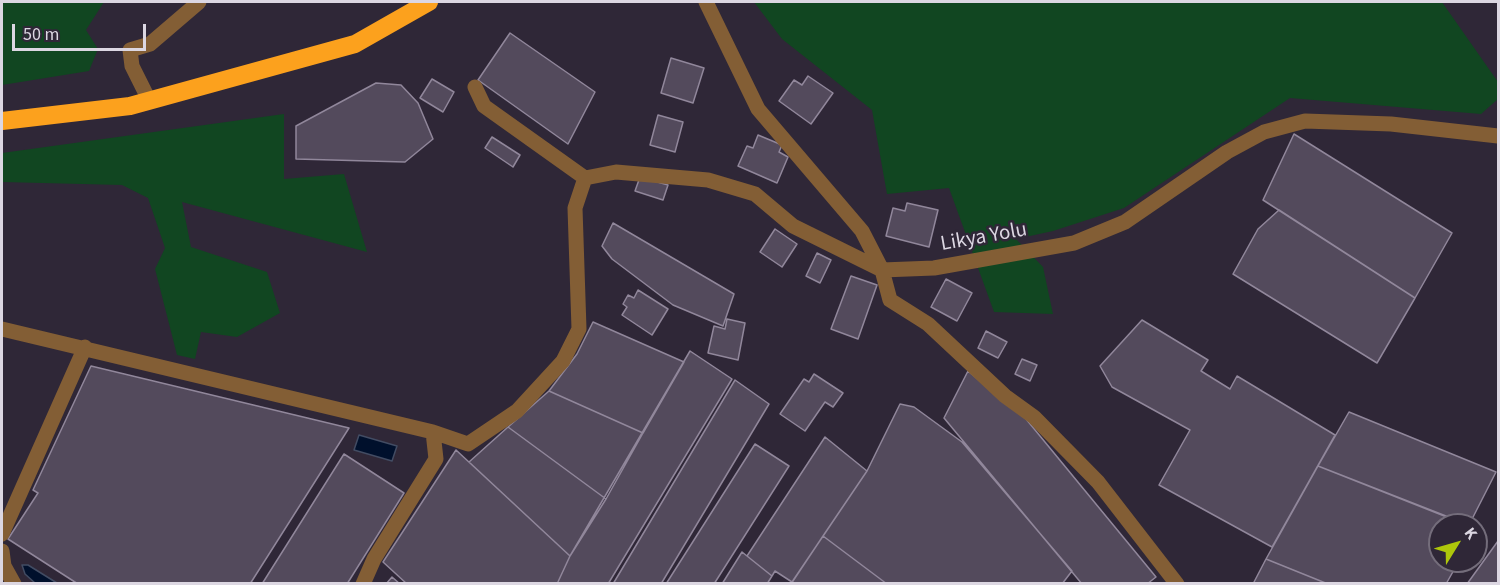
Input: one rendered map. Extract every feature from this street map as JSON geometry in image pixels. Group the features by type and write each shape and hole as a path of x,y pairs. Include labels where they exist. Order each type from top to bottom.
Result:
{"highway":[{"path":"2,121 130,106 355,44 429,2"}],"street":[{"path":"149,100 132,66 130,50 150,44 199,2"},
{"path":"706,2 758,109 862,231 882,270 890,300 928,324 1005,396 1034,417 1098,482 1177,584"},
{"path":"475,87 484,106 585,178 616,172 708,180 755,194 793,226 882,270"},
{"name":"Likya Yolu","path":"882,270 934,268 1074,243 1125,222 1227,152 1264,132 1305,121 1391,124 1498,136"},
{"path":"2,329 433,432 468,444 518,411 563,361 579,329 576,208 585,178"},
{"path":"2,534 85,347"},
{"path":"363,584 374,559 436,459 433,432"},
{"path":"2,551 4,567 14,584"}],"green space":[{"path":"2,2 104,2 86,30 98,49 89,71 2,85"},
{"path":"754,2 1442,2 1498,82 1498,99 1481,114 1290,98 1124,208 1053,231 1016,239 1043,267 1053,314 994,312 949,188 887,194 872,110 782,39"},
{"path":"284,114 284,179 344,174 367,252 182,202 191,247 267,272 280,313 237,337 201,332 195,359 177,355 155,269 165,248 148,198 122,185 2,182 2,153"}],"water":[{"path":"359,435 397,446 392,461 354,450"},
{"path":"22,565 28,565 57,583 35,583 25,574"}],"building":[{"path":"510,33 595,92 568,144 478,80"},
{"path":"671,58 704,68 693,103 661,93"},
{"path":"808,76 833,93 811,124 779,101 794,80 802,85"},
{"path":"432,79 454,92 443,112 420,98"},
{"path":"376,83 401,85 418,103 433,139 405,162 296,159 296,126"},
{"path":"658,115 683,122 675,152 650,145"},
{"path":"1294,134 1452,233 1415,298 1263,200"},
{"path":"758,135 782,145 779,152 788,157 777,183 738,166 747,146 753,148"},
{"path":"492,137 520,155 513,167 485,148"},
{"path":"640,177 668,185 663,200 635,191"},
{"path":"907,203 938,210 929,247 886,236 893,208 905,211"},
{"path":"1279,210 1415,298 1377,363 1233,274 1258,229"},
{"path":"613,223 734,294 723,326 673,305 612,259 602,246"},
{"path":"775,229 797,244 782,267 760,252"},
{"path":"817,253 831,260 820,283 806,276"},
{"path":"851,276 877,285 858,339 831,329"},
{"path":"946,279 972,293 957,321 931,307"},
{"path":"638,290 668,309 652,335 622,315 627,307 623,304 628,295 634,298"},
{"path":"727,319 745,323 738,360 708,353 714,326 725,329"},
{"path":"1142,320 1208,360 1201,371 1230,389 1237,376 1335,435 1272,547 1159,485 1190,430 1112,387 1100,366"},
{"path":"593,322 684,362 643,433 549,391 577,354"},
{"path":"986,331 1007,342 998,358 978,348"},
{"path":"690,351 732,379 608,584 557,584 570,556"},
{"path":"1022,359 1037,365 1030,381 1015,374"},
{"path":"91,366 349,428 250,584 78,584 8,539 38,493 33,490"},
{"path":"968,371 1026,419 1156,577 1147,584 1082,584 944,418"},
{"path":"814,374 843,393 833,407 825,402 805,431 780,414 804,379 809,382"},
{"path":"735,380 769,404 661,584 613,584"},
{"path":"549,391 643,433 606,499 508,427"},
{"path":"900,404 914,407 962,442 1072,571 1062,584 887,584 823,536 867,471"},
{"path":"1349,412 1496,472 1475,513 1438,513 1318,466"},
{"path":"508,427 606,499 570,556 469,462"},
{"path":"825,437 867,471 792,582 775,571 772,576 747,556"},
{"path":"755,444 789,466 714,584 666,584"},
{"path":"456,450 570,556 557,584 407,584 383,562"},
{"path":"344,454 404,493 347,584 262,584"},
{"path":"1318,466 1437,513 1428,513 1428,573 1452,573 1446,584 1328,584 1266,559"},
{"path":"823,536 887,584 791,584"},
{"path":"1498,541 1498,584 1467,584 1475,573 1488,573 1488,555"},
{"path":"742,552 772,576 767,584 722,584"},
{"path":"1266,559 1328,584 1253,584"},
{"path":"392,577 400,584 386,584"}]}
